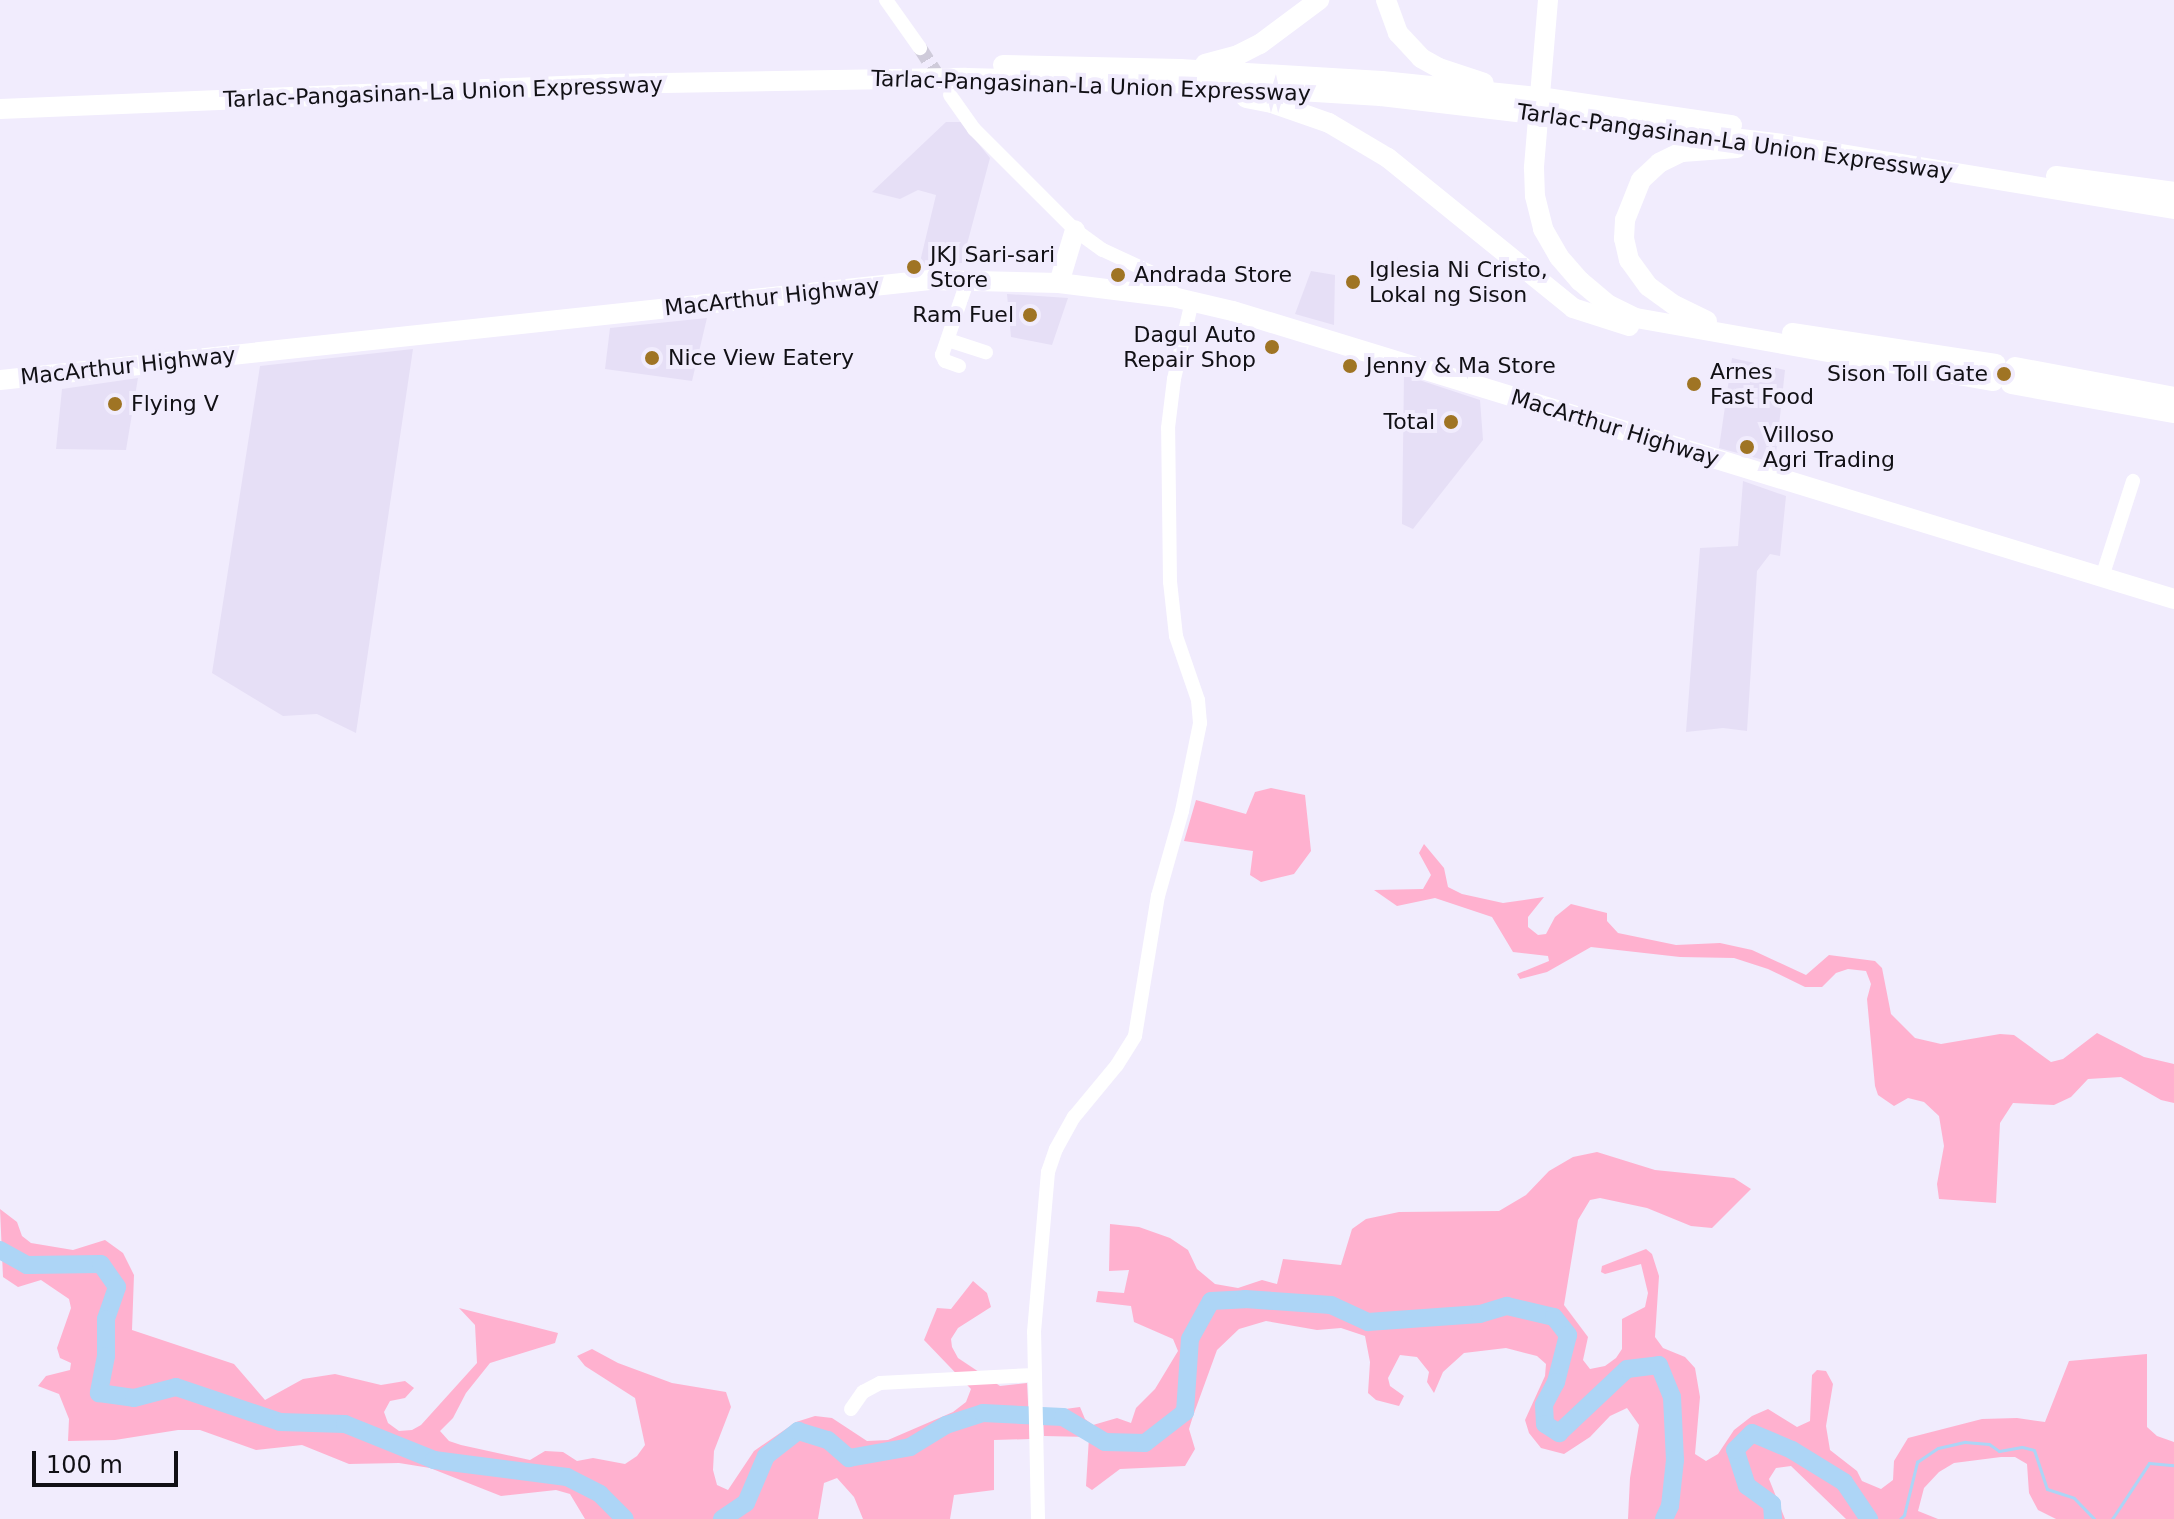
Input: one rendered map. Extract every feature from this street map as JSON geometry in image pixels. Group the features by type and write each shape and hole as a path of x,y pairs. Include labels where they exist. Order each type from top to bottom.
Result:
{"highway":[{"path":"1176,76 1238,55 1260,44 1319,0"},
{"path":"1386,0 1398,33 1421,58 1479,82 1512,87 1546,98"},
{"path":"1548,0 1548,76"},
{"path":"1557,0 1535,196 1543,229 1559,257 1609,305 1636,318 2174,397"},
{"name":"Tarlac-Pangasinan-La Union Expressway","path":"0,96 908,65 1382,81 1546,98 2174,192"},
{"path":"1176,76 1329,123 1398,166 1573,308 1633,328 1705,326"},
{"name":"Tarlac-Pangasinan-La Union Expressway","path":"0,109 623,84 1176,76 1381,96 1781,144 2174,209"},
{"path":"1705,326 1648,286 1629,260 1624,239 1630,200 1641,180 1659,163 1682,152 1781,144"},
{"path":"1059,283 1075,230"},
{"name":"MacArthur Highway","path":"0,380 968,279 1059,283 1184,299 2174,599"},
{"path":"2004,374 2174,413"}],"street":[{"path":"886,0 920,48"},
{"path":"950,95 974,129 1034,185 1075,230 1103,250 1163,278 1184,299 1168,428 1171,592 1176,636 1200,713 1182,811 1156,908 1135,1036 1117,1065 1074,1117 1051,1159 1034,1332 1038,1519"},
{"path":"959,366 943,358 968,279"},
{"path":"948,340 986,352"},
{"path":"2102,577 2133,481"},
{"path":"851,1409 863,1392 880,1383 1035,1375"}],"shaded area":[{"path":"946,122 961,122 990,158 962,263 919,266 936,195 918,190 900,199 872,192"},
{"path":"1311,271 1335,275 1334,325 1295,314"},
{"path":"1007,294 1068,298 1052,345 1011,337"},
{"name":"Nice View Eatery","path":"707,318 692,381 605,369 610,328"},
{"path":"413,349 356,733 317,714 283,716 212,673 260,366"},
{"path":"1732,358 1785,370 1775,463 1719,448"},
{"path":"1404,375 1480,400 1483,440 1413,529 1402,524"},
{"path":"138,378 126,450 56,449 62,389"},
{"path":"1743,481 1786,496 1780,556 1770,554 1757,571 1747,731 1723,728 1686,732 1700,548 1738,546"},
{"path":"1271,788 1305,795 1311,851 1294,874 1261,882 1250,875 1253,851 1184,841 1196,800 1246,814 1255,792"},
{"path":"1424,844 1444,868 1448,887 1462,894 1503,903 1544,897 1528,917 1528,927 1538,935 1546,934 1555,917 1571,904 1607,913 1607,921 1618,933 1676,945 1720,943 1752,950 1806,975 1829,955 1875,961 1882,968 1891,1014 1915,1038 1941,1044 2000,1034 2014,1035 2051,1062 2063,1059 2097,1033 2144,1057 2174,1064 2174,1103 2161,1100 2121,1077 2088,1079 2071,1097 2054,1105 2013,1103 2000,1123 1996,1203 1939,1199 1937,1184 1944,1146 1939,1116 1924,1102 1908,1098 1894,1106 1878,1095 1875,1086 1867,999 1871,984 1866,971 1848,969 1836,973 1822,987 1805,987 1768,969 1734,958 1680,957 1591,947 1547,972 1520,979 1517,974 1549,961 1548,956 1513,952 1492,917 1435,898 1397,906 1374,890 1423,889 1431,875 1419,853"},
{"path":"1597,1152 1655,1170 1734,1178 1751,1189 1712,1228 1691,1226 1647,1208 1600,1198 1590,1200 1578,1220 1564,1305 1588,1337 1583,1360 1590,1369 1605,1366 1616,1358 1622,1349 1622,1319 1645,1307 1648,1293 1641,1264 1605,1274 1601,1272 1602,1266 1646,1249 1652,1254 1659,1276 1655,1337 1663,1348 1685,1357 1695,1368 1700,1397 1695,1454 1706,1461 1718,1454 1734,1430 1752,1416 1768,1409 1797,1427 1810,1421 1812,1375 1817,1370 1826,1371 1833,1384 1826,1426 1830,1450 1857,1471 1862,1481 1881,1489 1893,1480 1894,1461 1908,1438 1982,1419 2017,1418 2045,1422 2069,1361 2147,1354 2147,1427 2157,1436 2174,1442 2174,1519 2056,1519 2038,1510 2029,1493 2027,1464 2015,1457 2001,1457 1954,1463 1939,1472 1924,1488 1918,1511 1938,1519 1846,1519 1791,1466 1776,1468 1769,1479 1785,1519 1628,1519 1630,1478 1639,1425 1627,1408 1610,1416 1590,1437 1564,1454 1541,1448 1529,1433 1525,1420 1545,1376 1546,1364 1537,1356 1506,1348 1464,1353 1443,1372 1434,1393 1427,1382 1429,1372 1417,1357 1400,1355 1388,1378 1390,1386 1404,1396 1399,1406 1376,1400 1368,1393 1370,1362 1365,1336 1341,1328 1317,1330 1266,1321 1239,1329 1217,1350 1189,1429 1195,1449 1185,1466 1120,1469 1092,1490 1086,1486 1089,1437 1044,1436 1043,1412 1080,1407 1085,1419 1093,1425 1117,1418 1131,1423 1136,1408 1155,1389 1178,1351 1173,1339 1134,1322 1131,1306 1096,1302 1098,1291 1124,1293 1129,1270 1109,1271 1110,1224 1139,1227 1170,1238 1188,1250 1197,1269 1215,1284 1238,1288 1262,1280 1277,1284 1283,1259 1341,1265 1352,1229 1366,1219 1399,1212 1499,1211 1526,1195 1549,1171 1573,1157"},
{"path":"0,1209 17,1222 22,1236 31,1243 73,1250 105,1240 123,1253 134,1275 132,1330 234,1364 265,1400 303,1379 335,1374 381,1385 405,1381 414,1388 405,1398 390,1401 384,1412 388,1423 399,1431 412,1430 421,1425 477,1363 475,1325 459,1308 558,1333 555,1343 490,1363 466,1393 453,1418 440,1431 449,1441 461,1445 530,1460 545,1451 563,1452 577,1461 593,1458 625,1464 637,1456 645,1445 635,1398 585,1366 577,1356 592,1349 618,1363 672,1383 726,1392 731,1407 714,1451 713,1470 717,1485 728,1490 754,1451 796,1422 815,1416 832,1418 867,1441 888,1440 953,1412 966,1402 971,1389 924,1340 937,1308 951,1309 973,1281 987,1293 991,1307 958,1328 951,1339 952,1347 958,1358 1000,1386 1027,1383 1030,1439 994,1440 994,1490 954,1495 950,1519 863,1519 854,1497 837,1478 824,1483 818,1519 585,1519 570,1494 556,1490 501,1496 430,1468 399,1463 349,1464 302,1445 256,1450 200,1430 178,1430 115,1440 68,1441 69,1419 59,1394 38,1386 46,1376 70,1370 71,1363 60,1358 57,1348 71,1308 69,1299 41,1280 18,1287 3,1277"}],"waterway":[{"path":"0,1250 27,1265 101,1264 117,1287 106,1319 106,1356 99,1393 134,1398 176,1387 280,1422 345,1424 434,1460 567,1477 600,1494 625,1519"},
{"path":"722,1519 746,1503 766,1456 798,1431 828,1440 849,1458 910,1447 946,1425 983,1413 1063,1417 1105,1442 1145,1443 1185,1412 1190,1339 1211,1301 1245,1299 1331,1305 1368,1322 1480,1314 1507,1306 1554,1317 1568,1335 1556,1382 1544,1405 1545,1424 1559,1433 1627,1369 1659,1365 1672,1397 1675,1460 1670,1506 1664,1519"},
{"path":"1773,1519 1772,1504 1747,1486 1735,1450 1752,1433 1792,1450 1844,1482 1869,1519"},
{"path":"1900,1519 1904,1515 1917,1462 1938,1448 1965,1442 1989,1444 1999,1451 2022,1447 2034,1450 2047,1489 2074,1498 2094,1519"},
{"path":"2112,1519 2149,1463 2174,1465"}],"tunnel":[{"path":"920,48 943,84"}],"place":[{"name":"JKJ Sari-sari Store","path":"914,267"},
{"name":"Andrada Store","path":"1118,275"},
{"name":"Iglesia Ni Cristo, Lokal ng Sison","path":"1353,282"},
{"name":"Ram Fuel","path":"1030,315"},
{"name":"Dagul Auto Repair Shop","path":"1272,347"},
{"name":"Nice View Eatery","path":"652,358"},
{"name":"Jenny & Ma Store","path":"1350,366"},
{"name":"Sison Toll Gate","path":"2004,374"},
{"name":"Arnes Fast Food","path":"1694,384"},
{"name":"Flying V","path":"115,404"},
{"name":"Total","path":"1451,422"},
{"name":"Villoso Agri Trading","path":"1747,447"}]}
